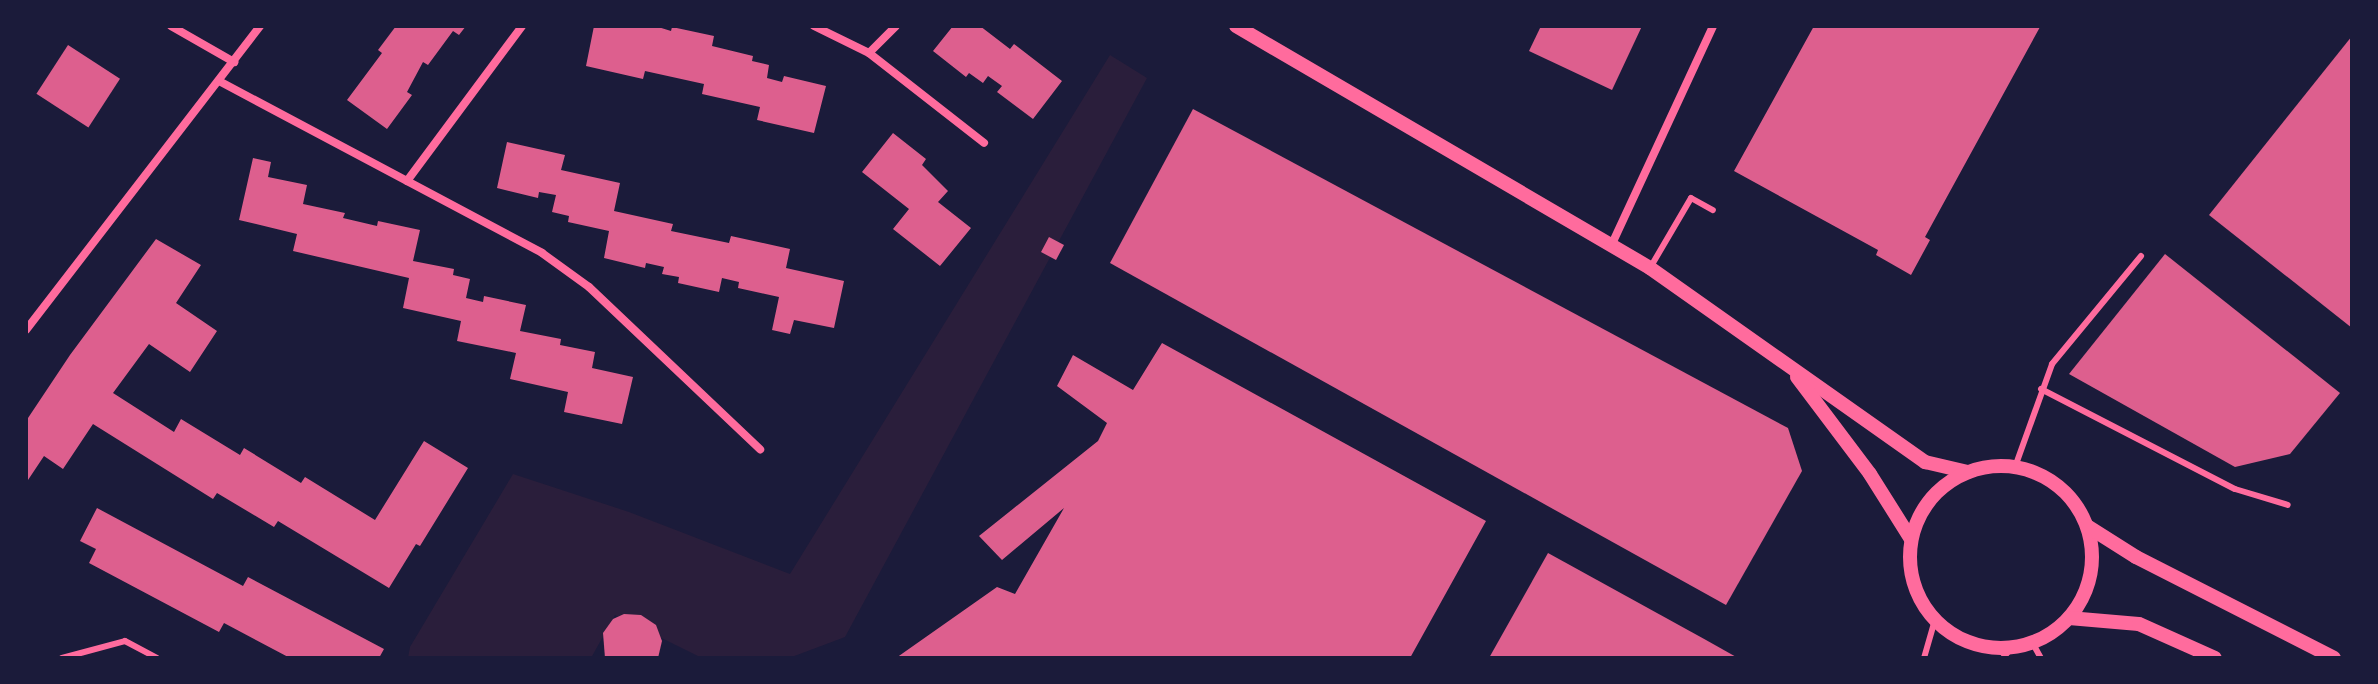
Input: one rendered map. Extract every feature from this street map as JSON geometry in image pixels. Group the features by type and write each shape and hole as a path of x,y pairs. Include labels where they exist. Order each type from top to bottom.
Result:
{"street":[{"path":"171,26 234,62"},
{"path":"26,330 260,26"},
{"path":"407,181 522,26"},
{"path":"814,26 869,53 984,143"},
{"path":"869,53 896,26"},
{"path":"1236,26 1650,268 1925,462 1968,472"},
{"path":"1611,246 1713,26"},
{"path":"219,81 542,253 589,287 760,449"},
{"path":"1790,368 1870,474 1911,539"},
{"path":"1991,466 2015,467 2039,474 2059,487 2075,505 2087,526 2091,550 2090,575 2082,598 2069,618 2032,642 2007,653 1970,642 1935,620 1919,596 1910,568 1911,539 1922,511 1941,487 1968,472 1991,466"},
{"path":"2087,526 2136,557 2334,658"},
{"path":"2069,618 2139,624 2215,658"}],"lane":[{"path":"1650,268 1691,198 1713,210"},
{"path":"2015,467 2052,364 2141,256"},
{"path":"2041,389 2235,489 2288,505"},
{"path":"1924,658 1935,620"},
{"path":"62,658 125,641 157,658"},
{"path":"2032,642 2041,658"}],"shaded area":[{"path":"1110,55 1147,78 845,637 789,658 702,658 615,615 591,658 408,658 410,647 513,474 629,512 790,574"}],"building":[{"path":"396,26 466,26 459,35 453,31 428,65 423,62 407,92 412,95 387,129 347,100 382,53 378,50"},
{"path":"594,26 655,26 671,31 672,27 714,36 712,46 753,56 752,61 769,65 767,78 782,82 784,76 826,86 814,133 757,120 760,107 702,94 704,84 645,71 643,79 586,66"},
{"path":"953,26 980,26 1010,49 1014,44 1062,81 1033,119 997,92 1002,86 988,76 983,83 969,73 966,77 933,51"},
{"path":"1541,26 1642,26 1612,90 1529,51"},
{"path":"1814,26 2040,27 1925,237 1930,240 1911,275 1876,255 1878,250 1734,171"},
{"path":"2352,36 2352,328 2209,215"},
{"path":"68,45 120,79 88,127 36,94"},
{"path":"1193,109 1788,428 1802,471 1726,605 1110,263"},
{"path":"893,133 926,159 922,165 948,191 938,202 971,228 940,266 893,229 909,209 862,172"},
{"path":"507,142 565,155 561,170 620,183 614,211 673,224 671,231 729,243 731,236 790,249 786,268 844,281 834,328 794,320 790,334 772,330 779,297 738,288 739,282 722,278 719,292 678,283 679,277 662,274 664,267 646,263 645,268 604,258 609,231 568,222 569,216 552,212 556,195 539,192 538,198 497,188"},
{"path":"253,158 271,162 268,177 307,185 303,204 345,213 343,218 377,226 378,221 420,230 413,261 454,269 453,275 470,279 466,298 483,302 484,296 526,305 520,331 561,339 560,345 595,352 592,368 633,377 622,424 564,412 568,392 510,379 516,353 457,341 461,321 403,308 409,278 293,251 297,234 239,220"},
{"path":"1049,237 1064,245 1056,260 1041,252"},
{"path":"156,239 201,265 176,303 217,331 190,372 149,344 113,393 174,432 181,419 240,455 244,448 301,483 305,477 375,520 424,441 468,468 420,546 416,544 389,588 278,521 274,527 217,493 213,499 93,424 63,469 44,456 26,483 26,421 70,355"},
{"path":"2165,254 2340,393 2290,454 2235,467 2069,374"},
{"path":"1162,343 1486,521 1410,658 896,658 997,587 1015,594 1064,508 1002,560 979,536 1098,441 1107,423 1057,386 1073,355 1133,390"},
{"path":"97,508 243,586 248,577 384,649 379,658 290,658 224,623 219,632 89,563 96,549 80,541"},
{"path":"1548,553 1706,640 1738,658 1489,658"},
{"path":"624,614 641,615 656,625 662,641 658,658 605,658 603,633 613,619"}]}
